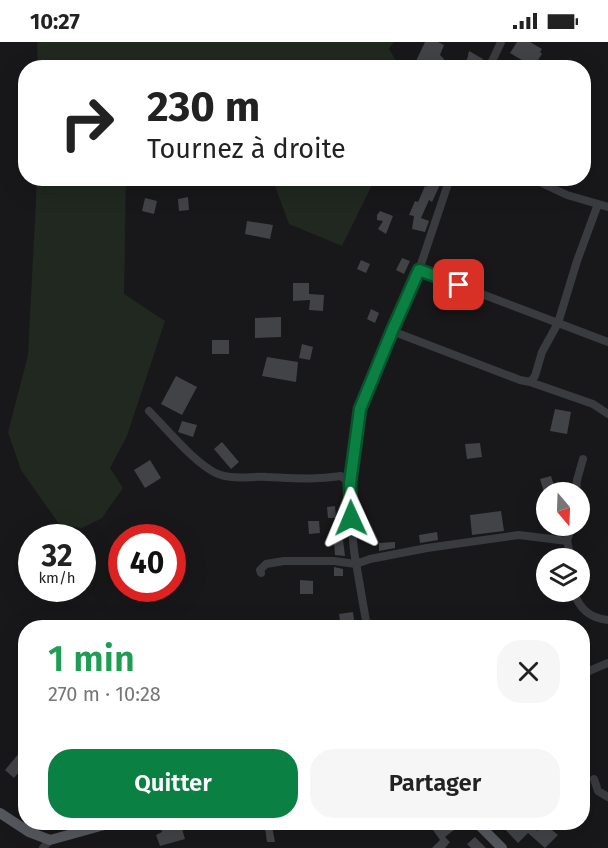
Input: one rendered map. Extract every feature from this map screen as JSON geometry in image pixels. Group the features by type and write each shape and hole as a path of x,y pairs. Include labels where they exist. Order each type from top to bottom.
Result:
{"main road":[{"path":"0,813 18,824"},
{"path":"27,830 47,844 90,830"},
{"path":"484,830 502,848"}],"street":[{"path":"493,60 501,42"},
{"path":"366,620 356,564 350,483 360,409 419,270 447,186"},
{"path":"548,186 567,195 608,207"},
{"path":"530,382 535,376 542,352 558,323 598,204"},
{"path":"419,270 608,342"},
{"path":"392,331 520,380 593,404 608,414"},
{"path":"149,411 202,464 220,475 240,478 305,480 341,476 350,483"},
{"path":"577,482 583,459"},
{"path":"261,573 260,570 266,564 284,561 334,561 356,564 370,559 519,535 567,541"},
{"path":"569,536 569,548"},
{"path":"579,602 585,613 598,619 608,620"},
{"path":"590,672 602,668 608,663"},
{"path":"594,780 598,791 608,797"}],"shaded area":[{"path":"37,42 394,42 389,49 396,60 38,60"},
{"path":"37,186 126,186 124,294 165,321 127,436 110,468 123,488 102,518 90,524 59,524 21,470 8,432 28,355"},
{"path":"275,186 372,186 342,246 289,224"}],"building":[{"path":"425,42 438,42 444,45 440,55 444,60 416,60"},
{"path":"517,42 530,42 542,49 538,60 522,60 510,53"},
{"path":"469,51 483,59 483,60 467,60"},
{"path":"425,186 439,186 432,202 429,200 421,218 429,221 425,232 412,229 414,216 409,215 415,201 418,202"},
{"path":"188,197 189,210 179,211 178,199"},
{"path":"145,198 157,201 154,214 142,211"},
{"path":"380,211 393,216 386,234 378,229 383,221 377,220"},
{"path":"247,221 273,225 270,239 245,234"},
{"path":"402,258 410,261 404,274 396,270"},
{"path":"361,260 370,264 366,273 357,269"},
{"path":"293,283 309,283 309,294 324,295 323,311 309,310 310,300 293,301"},
{"path":"371,309 379,313 375,323 367,319"},
{"path":"281,317 281,337 255,338 255,318"},
{"path":"212,340 229,340 229,354 212,354"},
{"path":"302,344 313,347 310,360 299,358"},
{"path":"267,357 298,362 296,382 262,376"},
{"path":"176,376 197,387 182,415 161,404"},
{"path":"555,409 571,412 567,434 550,431"},
{"path":"182,421 197,425 193,437 178,432"},
{"path":"222,442 239,462 231,469 214,449"},
{"path":"480,443 482,457 467,459 465,444"},
{"path":"150,460 161,478 145,488 134,470"},
{"path":"551,476 553,482 541,482 540,479"},
{"path":"335,506 336,518 328,518 327,507"},
{"path":"501,511 504,531 472,535 470,515"},
{"path":"308,521 319,521 320,533 309,534"},
{"path":"437,532 438,540 420,543 419,535"},
{"path":"343,540 345,556 335,555 334,541"},
{"path":"395,542 395,548 379,551 379,543"},
{"path":"334,567 343,569 343,576 334,576"},
{"path":"300,580 313,581 313,594 300,594"},
{"path":"353,612 354,620 340,620 339,614"},
{"path":"18,754 18,773 14,778 5,770"},
{"path":"161,830 182,830 185,839 160,846 156,835 162,832"},
{"path":"265,830 273,830 275,842 267,842"},
{"path":"433,830 454,830 445,837 450,842 445,848 432,848 440,840"},
{"path":"506,830 552,830 558,835 545,848 528,833 518,843"},
{"path":"475,837 486,848 471,848 467,844"}],"route":[{"path":"351,518 350,483 360,409 419,270 459,285"}]}
